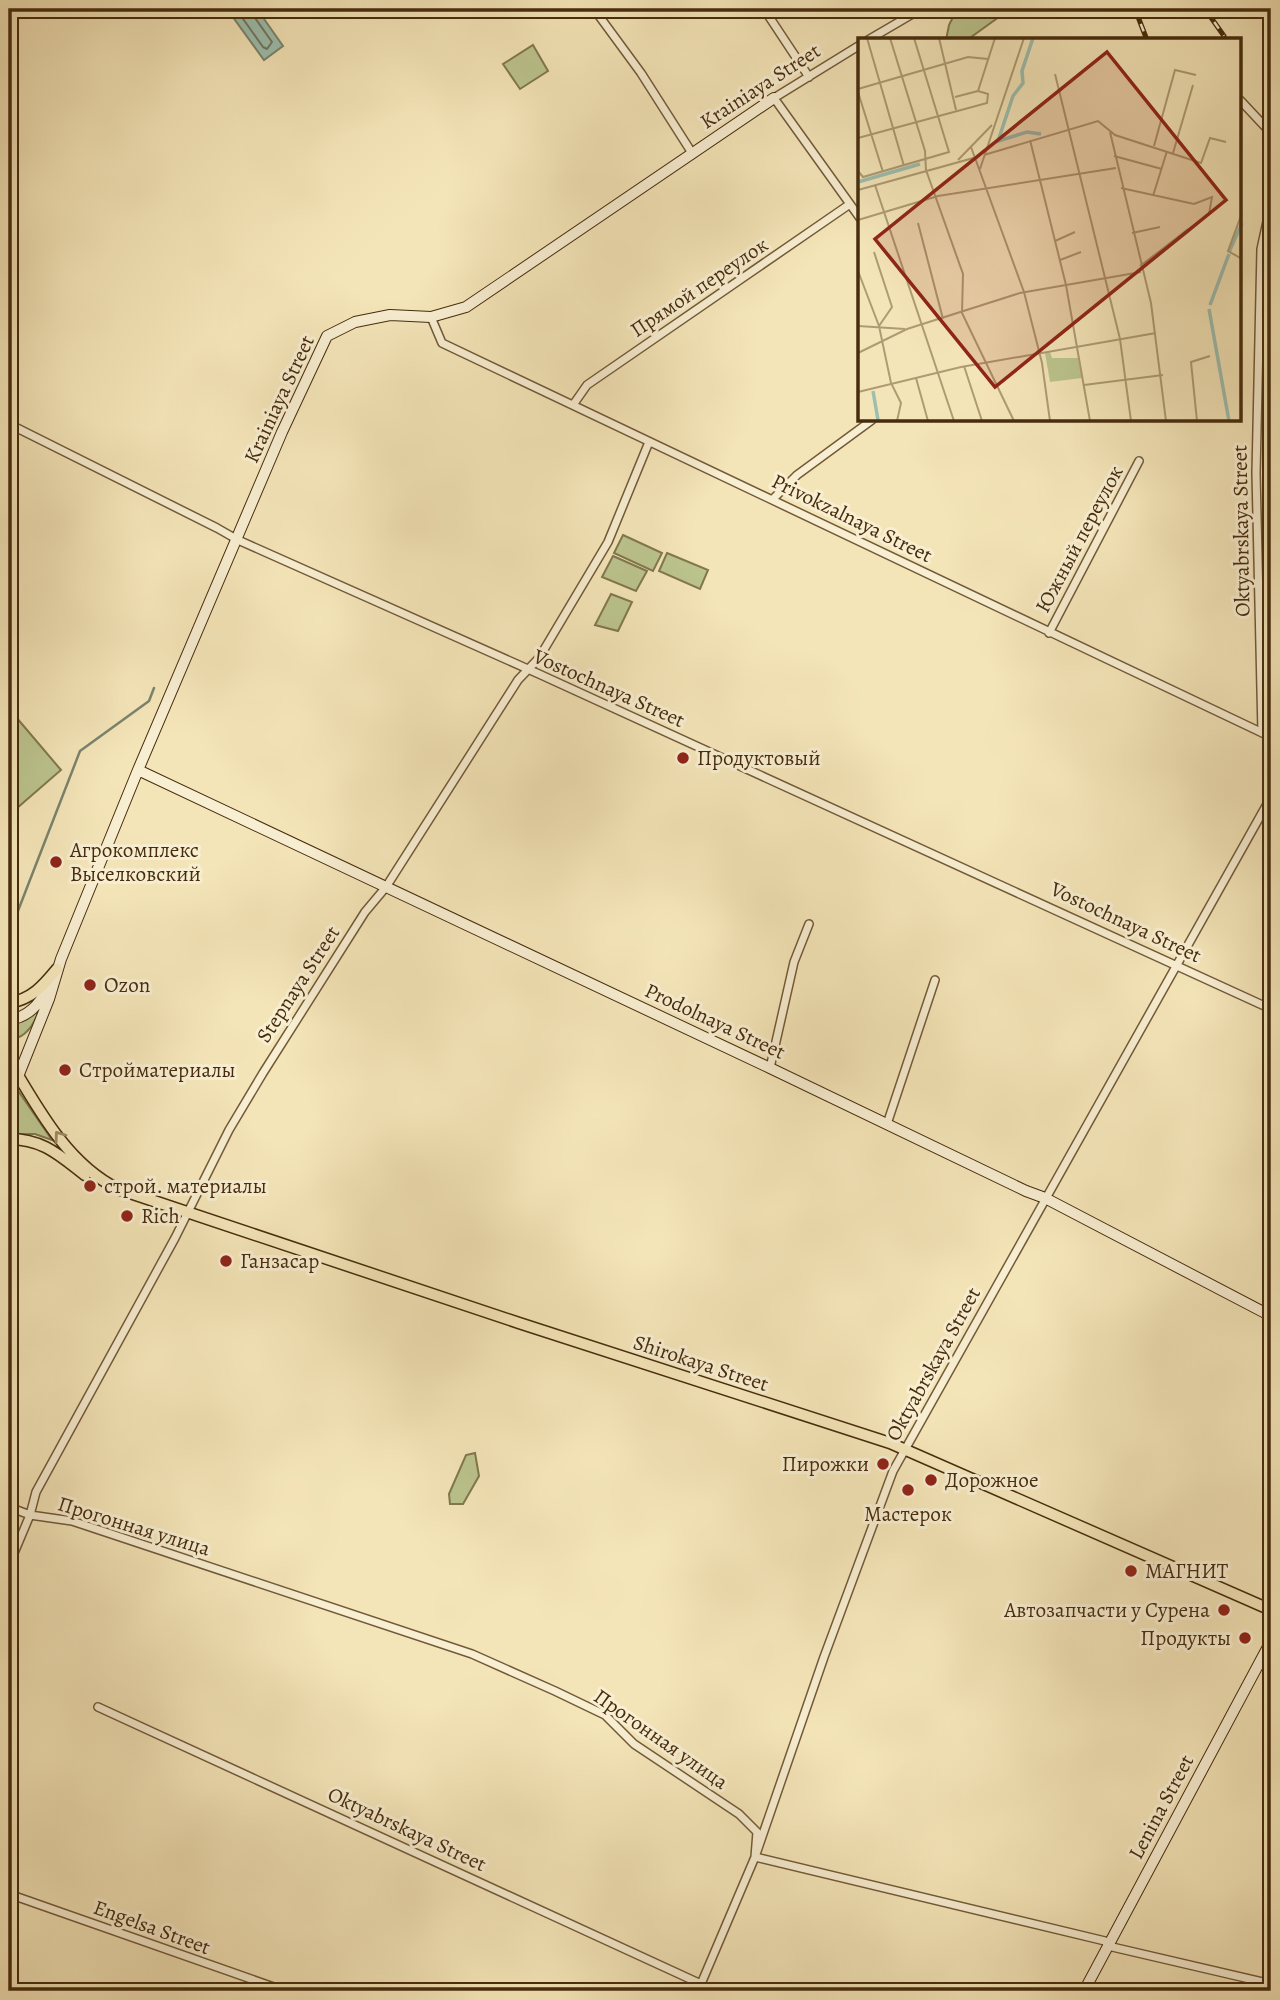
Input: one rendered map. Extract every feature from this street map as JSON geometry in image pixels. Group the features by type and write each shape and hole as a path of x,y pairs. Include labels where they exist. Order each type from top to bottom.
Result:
{"main road":[{"path":"9,1003 34,994 57,969"},
{"path":"9,1060 67,1147 85,1167 107,1183"},
{"path":"12,1140 37,1142 89,1178 107,1183"},
{"name":"Shirokaya Street","path":"107,1183 187,1212 905,1449 1271,1610"}],"street":[{"path":"594,9 692,153"},
{"path":"764,9 809,77"},
{"path":"871,38 921,9"},
{"name":"Krainiaya Street","path":"57,969 138,770 282,432 327,337 355,322 390,315 430,317 466,307 774,98 858,46"},
{"path":"774,98 858,215"},
{"path":"1242,102 1271,133"},
{"name":"Oktyabrskaya Street","path":"1262,733 1256,460 1261,248 1271,203"},
{"name":"Прямой переулок","path":"573,405 587,385 850,204"},
{"name":"Privokzalnaya Street","path":"430,317 442,342 1271,737"},
{"path":"773,499 797,475 869,422"},
{"name":"Vostochnaya Street","path":"9,424 238,540 1271,1009"},
{"name":"Stepnaya Street","path":"9,1565 30,1515 36,1492 229,1130 262,1073 365,912 386,887 518,680 539,658 608,542 649,442"},
{"name":"Южный переулок","path":"1049,633 1139,461"},
{"name":"Prodolnaya Street","path":"138,770 1045,1198 1271,1316"},
{"name":"Oktyabrskaya Street","path":"98,1707 700,1987 755,1857 824,1657 893,1471 1271,797"},
{"path":"770,1068 794,962 809,924"},
{"path":"9,1020 26,1015 35,1007 57,969"},
{"path":"9,1099 49,999 57,969"},
{"path":"887,1124 935,980"},
{"name":"Прогонная улица","path":"9,1507 30,1515 72,1521 459,1650 555,1691 605,1715 634,1744 739,1814 757,1832 755,1857"},
{"name":"Lenina Street","path":"1084,1991 1271,1641"},
{"path":"755,1857 1105,1941 1108,1947 1271,1984"},
{"name":"Engelsa Street","path":"9,1894 285,1991"}],"green space":[{"path":"957,9 1010,9 970,38 946,38"},
{"path":"533,45 548,71 520,89 503,64"},
{"path":"623,535 662,553 653,571 614,553"},
{"path":"667,553 708,570 700,589 659,571"},
{"path":"613,556 647,571 636,591 602,577"},
{"path":"611,594 632,602 618,631 595,625"},
{"path":"16,717 61,770 9,815 9,723"},
{"path":"39,1011 32,1026 24,1034 10,1039 9,1024"},
{"path":"19,1092 52,1140 35,1134 9,1134 9,1120"},
{"path":"475,1453 479,1476 463,1504 450,1504 449,1494 466,1455"}],"water":[{"path":"227,9 257,9 283,46 264,60"}],"waterway":[{"path":"1271,625 1271,645"},
{"path":"9,934 80,751 149,701 154,688"}],"railway":[{"path":"1135,9 1146,38"},
{"path":"1205,9 1224,36"},
{"path":"1264,9 1271,17"}],"place":[{"name":"Продуктовый","path":"683,758"},
{"name":"Агрокомплекс Выселковский","path":"56,862"},
{"name":"Ozon","path":"90,985"},
{"name":"Стройматериалы","path":"65,1070"},
{"name":"строй. материалы","path":"90,1186"},
{"name":"Rich","path":"127,1216"},
{"name":"Ганзасар","path":"226,1261"},
{"name":"Пирожки","path":"883,1464"},
{"name":"Дорожное","path":"931,1480"},
{"name":"Мастерок","path":"908,1490"},
{"name":"МАГНИТ","path":"1131,1571"},
{"name":"Автозапчасти у Сурена","path":"1224,1610"},
{"name":"Продукты","path":"1245,1638"}]}
